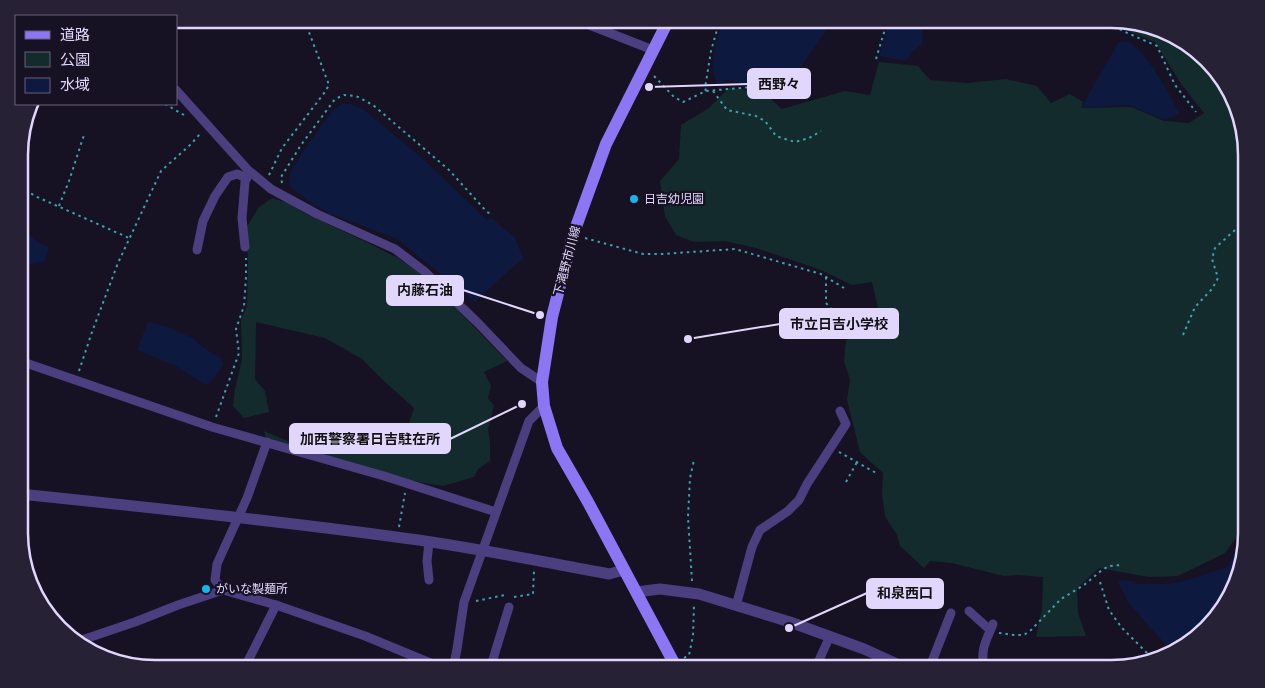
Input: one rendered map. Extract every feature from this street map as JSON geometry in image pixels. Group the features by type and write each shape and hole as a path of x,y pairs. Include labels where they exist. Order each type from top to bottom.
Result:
{"main road":[{"name":"下滝野市川線","path":"664,28 606,144 573,235 552,317 542,382 544,406 557,448 588,502 672,660"}],"street":[{"path":"597,28 653,50"},
{"path":"178,92 208,125 247,174 317,214 395,249 424,271 521,368 542,382"},
{"path":"198,250 203,221 215,196 228,177 237,174 247,174"},
{"path":"245,247 242,218 247,174"},
{"path":"28,364 212,426 407,483 496,512"},
{"path":"455,660 464,603 529,421 544,406"},
{"path":"736,606 752,547 760,530 788,511 799,500 807,484 846,424 840,411"},
{"path":"267,442 247,498 217,564 215,580 223,590 276,605 365,636 420,660"},
{"path":"28,495 238,516 397,537 483,550 609,574 624,570"},
{"path":"429,542 427,562 430,580"},
{"path":"636,592 660,589 693,593 790,622 864,649 888,660"},
{"path":"84,639 223,590"},
{"path":"248,660 276,605"},
{"path":"493,660 508,607"},
{"path":"969,610 991,627 983,646 982,660"},
{"path":"933,660 951,613"},
{"path":"819,660 830,636"}],"path":[{"path":"264,183 282,148 329,85 307,28"},
{"path":"706,91 711,51 717,28"},
{"path":"876,59 885,28"},
{"path":"1117,28 1157,46 1175,84 1196,112"},
{"path":"644,69 651,73 674,98 683,102 706,91 752,87"},
{"path":"713,91 727,110 756,116 765,121 776,136 795,142 822,132"},
{"path":"283,186 281,177 335,99 344,95 356,96 373,105 449,170 491,214"},
{"path":"76,380 118,263 161,171 190,145 208,125"},
{"path":"59,207 84,135"},
{"path":"28,191 129,238"},
{"path":"1183,336 1195,307 1212,289 1218,278 1212,259 1215,248 1238,226"},
{"path":"573,235 643,254 735,249 820,274 844,288"},
{"path":"212,426 239,353 236,329 244,306 246,277 245,247"},
{"path":"826,278 826,303 845,324 853,327 854,320"},
{"path":"830,447 876,473"},
{"path":"683,660 689,655 693,636 694,608 688,517 690,478 694,460"},
{"path":"846,482 857,462"},
{"path":"397,537 407,483"},
{"path":"512,598 533,594 534,560"},
{"path":"991,627 1014,635 1024,635 1061,599 1109,566 1121,565"},
{"path":"1100,582 1109,610 1122,628 1149,655"},
{"path":"464,603 505,595"}],"green space":[{"path":"1126,29 1152,34 1181,49 1194,59 1216,84 1231,113 1235,129 1238,154 1238,535 1225,553 1178,576 1149,577 1099,568 1077,588 1078,613 1086,636 1036,637 1042,609 1043,577 1004,576 952,563 930,561 924,568 900,546 897,535 885,516 882,493 883,473 860,452 847,400 850,380 844,361 846,341 864,319 878,308 872,282 852,285 821,270 756,248 725,241 694,242 676,235 665,216 660,181 679,159 681,125 709,108 729,88 763,92 782,109 845,91 870,95 879,62 918,66 930,80 967,83 1006,79 1037,86 1051,103 1070,94 1083,102 1081,108 1131,107 1164,121 1189,123 1204,113 1182,85 1155,42"},
{"path":"272,198 288,203 304,213 398,258 416,270 507,361 484,372 491,386 488,398 494,406 488,429 490,461 478,469 474,477 443,486 407,480 266,439 264,431 290,442 295,438 307,443 324,439 402,445 414,408 362,359 325,338 256,322 255,379 265,391 269,412 244,418 233,406 242,360 241,320 247,306 248,261 246,228 259,207"}],"water":[{"path":"721,28 828,28 801,67 763,88 727,80 717,84 714,76 713,60"},
{"path":"887,28 923,28 922,43 906,61 879,56"},
{"path":"1126,41 1134,46 1149,62 1163,83 1179,114 1164,120 1129,105 1081,108 1118,43"},
{"path":"342,104 351,104 364,110 423,159 487,220 492,218 515,238 523,258 475,302 397,239 329,213 314,205 289,186 290,173 304,150 333,110"},
{"path":"28,234 49,247 45,261 28,264"},
{"path":"148,322 171,328 192,338 220,358 223,364 209,384 206,385 176,366 137,350"},
{"path":"1236,551 1231,575 1216,604 1194,629 1168,646 1130,605 1118,582 1120,580 1133,581 1138,584 1170,584 1227,567"}],"place":[{"name":"西野々","path":"649,87"},
{"name":"日吉幼児園","path":"634,199"},
{"name":"内藤石油","path":"540,315"},
{"name":"市立日吉小学校","path":"688,339"},
{"name":"加西警察署日吉駐在所","path":"522,404"},
{"name":"がいな製麺所","path":"206,589"},
{"name":"和泉西口","path":"789,628"}]}
